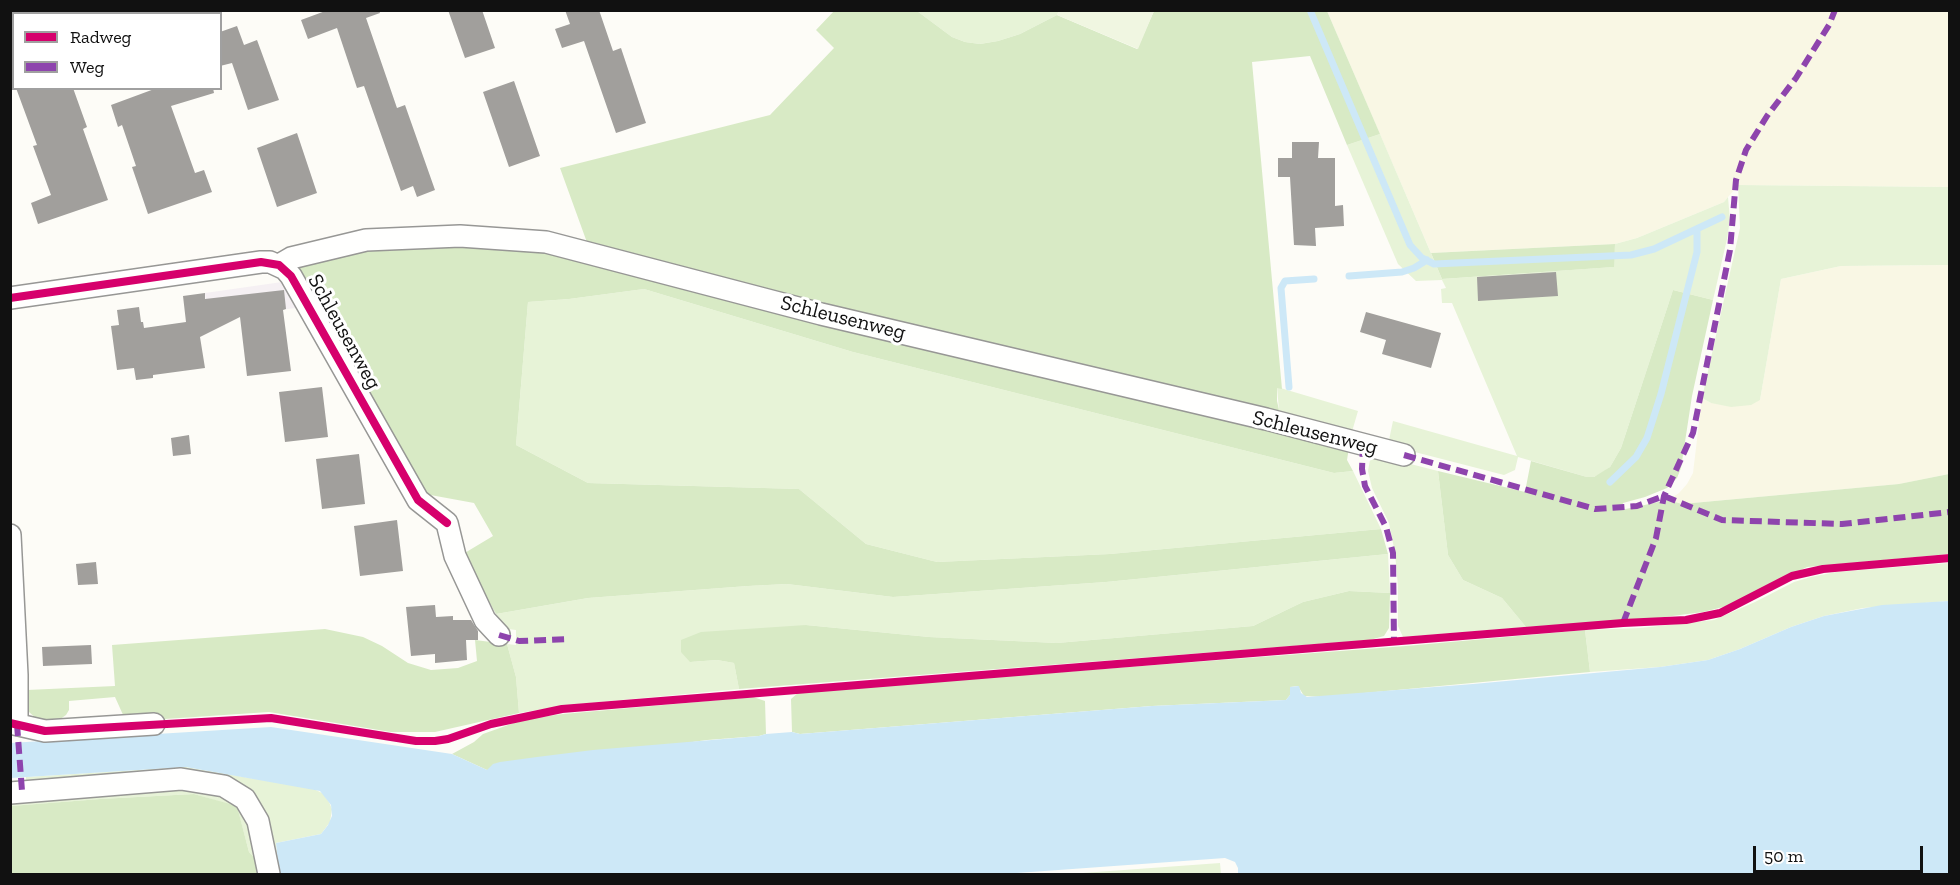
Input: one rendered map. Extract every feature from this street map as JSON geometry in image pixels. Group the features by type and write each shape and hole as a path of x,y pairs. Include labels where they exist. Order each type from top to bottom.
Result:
{"street":[{"name":"Schleusenweg","path":"279,265 291,258 366,240 460,237 546,242 821,314 1266,419 1404,455"},
{"name":"Schleusenweg","path":"10,298 261,262 279,265 291,276 418,500 447,523 455,556 485,621 499,635"},
{"path":"10,535 17,675 14,724 45,731 154,724"},
{"path":"10,793 181,779 224,786 245,799 258,821 269,874"}],"shaded area":[{"path":"1327,11 1949,11 1949,187 1738,185 1724,202 1637,238 1615,244 1431,253"},
{"path":"1949,265 1949,474 1900,484 1682,504 1668,500 1679,493 1693,473 1702,398 1711,403 1760,400 1781,279 1841,266"},
{"path":"282,282 296,308 208,319 205,293"}],"green space":[{"path":"1059,10 1154,11 1138,49 1057,15"},
{"path":"834,11 917,11 952,37 980,44 1020,34 1057,15 1137,49 1154,11 1327,11 1380,134 1347,145 1310,56 1252,62 1282,389 1277,388 1279,410 1285,418 1351,435 1347,460 1353,471 1334,473 853,352 644,289 528,302 516,445 588,483 799,489 866,544 937,562 1110,554 1381,529 1388,554 1106,582 893,597 787,584 748,586 588,598 496,614 463,554 493,536 474,503 425,494 295,262 362,248 450,242 589,248 560,168 770,115 834,48 816,30"},
{"path":"917,11 1059,11 1057,15 1020,34 980,44 952,37"},
{"path":"1380,134 1442,279 1613,267 1615,244 1637,238 1724,202 1728,197 1730,220 1713,300 1673,290 1621,448 1610,467 1602,473 1594,477 1587,477 1518,457 1515,470 1504,475 1407,450 1407,446 1389,440 1393,421 1517,456 1452,303 1442,303 1441,289 1446,288 1442,280 1416,281 1398,264 1347,145"},
{"path":"1738,185 1949,187 1949,265 1841,266 1781,279 1760,400 1751,405 1731,407 1711,403 1702,398 1740,228"},
{"path":"1615,244 1614,267 1442,279 1431,253"},
{"path":"644,289 853,352 1334,473 1353,471 1381,529 1110,554 937,562 866,544 799,489 588,483 516,445 528,302"},
{"path":"1673,290 1713,300 1692,396 1681,468 1677,478 1667,488 1623,503 1621,510 1668,500 1682,504 1899,484 1949,474 1949,554 1807,567 1727,606 1703,612 1657,618 1526,627 1502,598 1463,580 1448,555 1438,471 1525,492 1531,461 1587,477 1594,477 1610,467 1621,448"},
{"path":"1277,387 1358,411 1351,435 1285,418 1279,410"},
{"path":"1379,456 1438,471 1448,555 1463,580 1502,598 1526,627 1403,637 1398,626 1398,586 1389,523 1372,488 1368,471 1370,460"},
{"path":"1388,554 1390,593 1349,591 1303,602 1253,626 1057,643 929,637 806,625 690,662 717,660 734,663 739,689 568,705 519,713 516,677 507,644 516,645 516,630 508,629 496,614 588,598 748,586 787,584 893,597 1106,582"},
{"path":"1949,563 1949,601 1863,608 1824,616 1708,660 1660,667 1590,672 1585,630 1640,628 1714,620 1794,582 1811,577 1836,572"},
{"path":"1349,591 1390,593 1389,628 1384,636 1370,640 739,689 734,663 717,660 690,662 681,652 681,640 701,632 806,625 929,637 1057,643 1253,626 1303,602"},
{"path":"325,629 363,637 408,663 431,670 458,668 477,661 475,640 507,644 516,677 519,713 435,732 391,732 269,712 135,721 124,717 115,697 69,701 69,710 66,715 56,722 38,720 29,712 27,690 115,686 112,645"},
{"path":"1585,630 1590,672 1322,697 1304,696 1298,686 1290,687 1290,695 1286,700 1152,706 800,734 792,732 791,699 799,692 1406,646"},
{"path":"753,697 765,701 766,734 759,736 707,740 487,770 452,754 474,742 483,734 525,719"},
{"path":"186,767 314,789 324,794 329,802 332,809 330,822 321,834 276,843 279,874 241,788 26,787 26,777"},
{"path":"184,786 227,797 245,809 263,874 257,874 256,859 249,852 237,807 194,794 11,806 11,799"},
{"path":"194,794 237,806 249,852 256,859 257,874 11,874 11,806"},
{"path":"1220,863 1221,874 1069,874"}],"water":[{"path":"1949,601 1949,874 1238,874 1235,862 1225,858 1003,874 279,874 276,843 321,834 328,825 332,816 331,805 320,791 186,767 11,778 10,743 271,727 452,754 487,770 493,764 500,762 537,757 766,734 792,732 800,734 1152,706 1286,700 1290,695 1290,687 1299,686 1301,693 1307,697 1660,667 1708,660 1824,616 1882,605"}],"building":[{"path":"328,10 379,10 380,13 366,18 397,108 405,105 435,190 417,197 413,186 401,191 364,86 357,88 337,28 308,39 301,20"},
{"path":"448,10 482,10 495,48 465,58"},
{"path":"565,10 599,10 613,51 621,48 646,123 616,133 584,41 562,48 555,29 570,24"},
{"path":"237,26 244,45 257,40 279,100 248,110 232,63 222,66 222,31"},
{"path":"514,81 540,156 509,167 483,92"},
{"path":"17,90 74,90 87,127 83,129 108,200 38,224 31,203 51,195 33,146 37,145"},
{"path":"152,90 213,90 214,93 171,106 195,173 204,170 212,192 148,214 132,167 136,166 122,125 118,127 111,105"},
{"path":"297,133 317,193 277,207 257,148"},
{"path":"1292,142 1319,142 1318,158 1335,158 1335,206 1343,205 1344,226 1315,228 1316,246 1294,245 1290,177 1278,177 1278,158 1292,158"},
{"path":"1556,272 1558,296 1478,301 1477,277"},
{"path":"284,290 286,309 283,310 291,371 247,376 240,317 200,337 205,368 153,375 153,378 136,380 134,368 117,370 111,326 119,325 117,310 139,307 144,328 186,322 183,296 205,293 205,299"},
{"path":"1366,312 1441,333 1431,368 1382,354 1386,340 1360,332"},
{"path":"322,387 328,437 285,442 279,392"},
{"path":"189,435 191,454 173,456 171,438"},
{"path":"359,454 365,504 322,509 316,459"},
{"path":"397,520 403,571 360,576 354,526"},
{"path":"96,562 98,584 78,585 76,564"},
{"path":"435,605 436,617 453,616 453,620 471,620 478,631 478,640 466,640 467,660 435,663 435,654 411,656 406,607"},
{"path":"91,645 92,664 43,666 42,647"}],"waterway":[{"path":"1310,10 1410,245 1422,258 1434,264 1631,255 1654,249 1722,217"},
{"path":"1610,482 1636,457 1647,438 1661,394 1697,252 1697,229"},
{"path":"1349,276 1402,272 1427,260"},
{"path":"1289,387 1281,288 1285,281 1314,279"}],"marked path":[{"path":"1623,623 1656,538 1664,496 1693,433 1730,250 1736,180 1746,150 1767,116 1796,78 1829,25 1835,10"},
{"path":"1363,445 1362,469 1365,486 1386,527 1393,553 1394,643"},
{"path":"1404,455 1595,509 1637,506 1664,496 1722,520 1842,524 1950,512"},
{"path":"499,635 519,641 569,639"},
{"path":"17,724 22,791"}],"cycle path":[{"path":"10,298 261,262 279,265 291,276 418,500 447,523"},
{"path":"10,723 45,731 271,718 416,741 435,741 448,739 491,724 562,709 1623,623 1686,620 1720,613 1792,576 1823,569 1950,558"}]}
